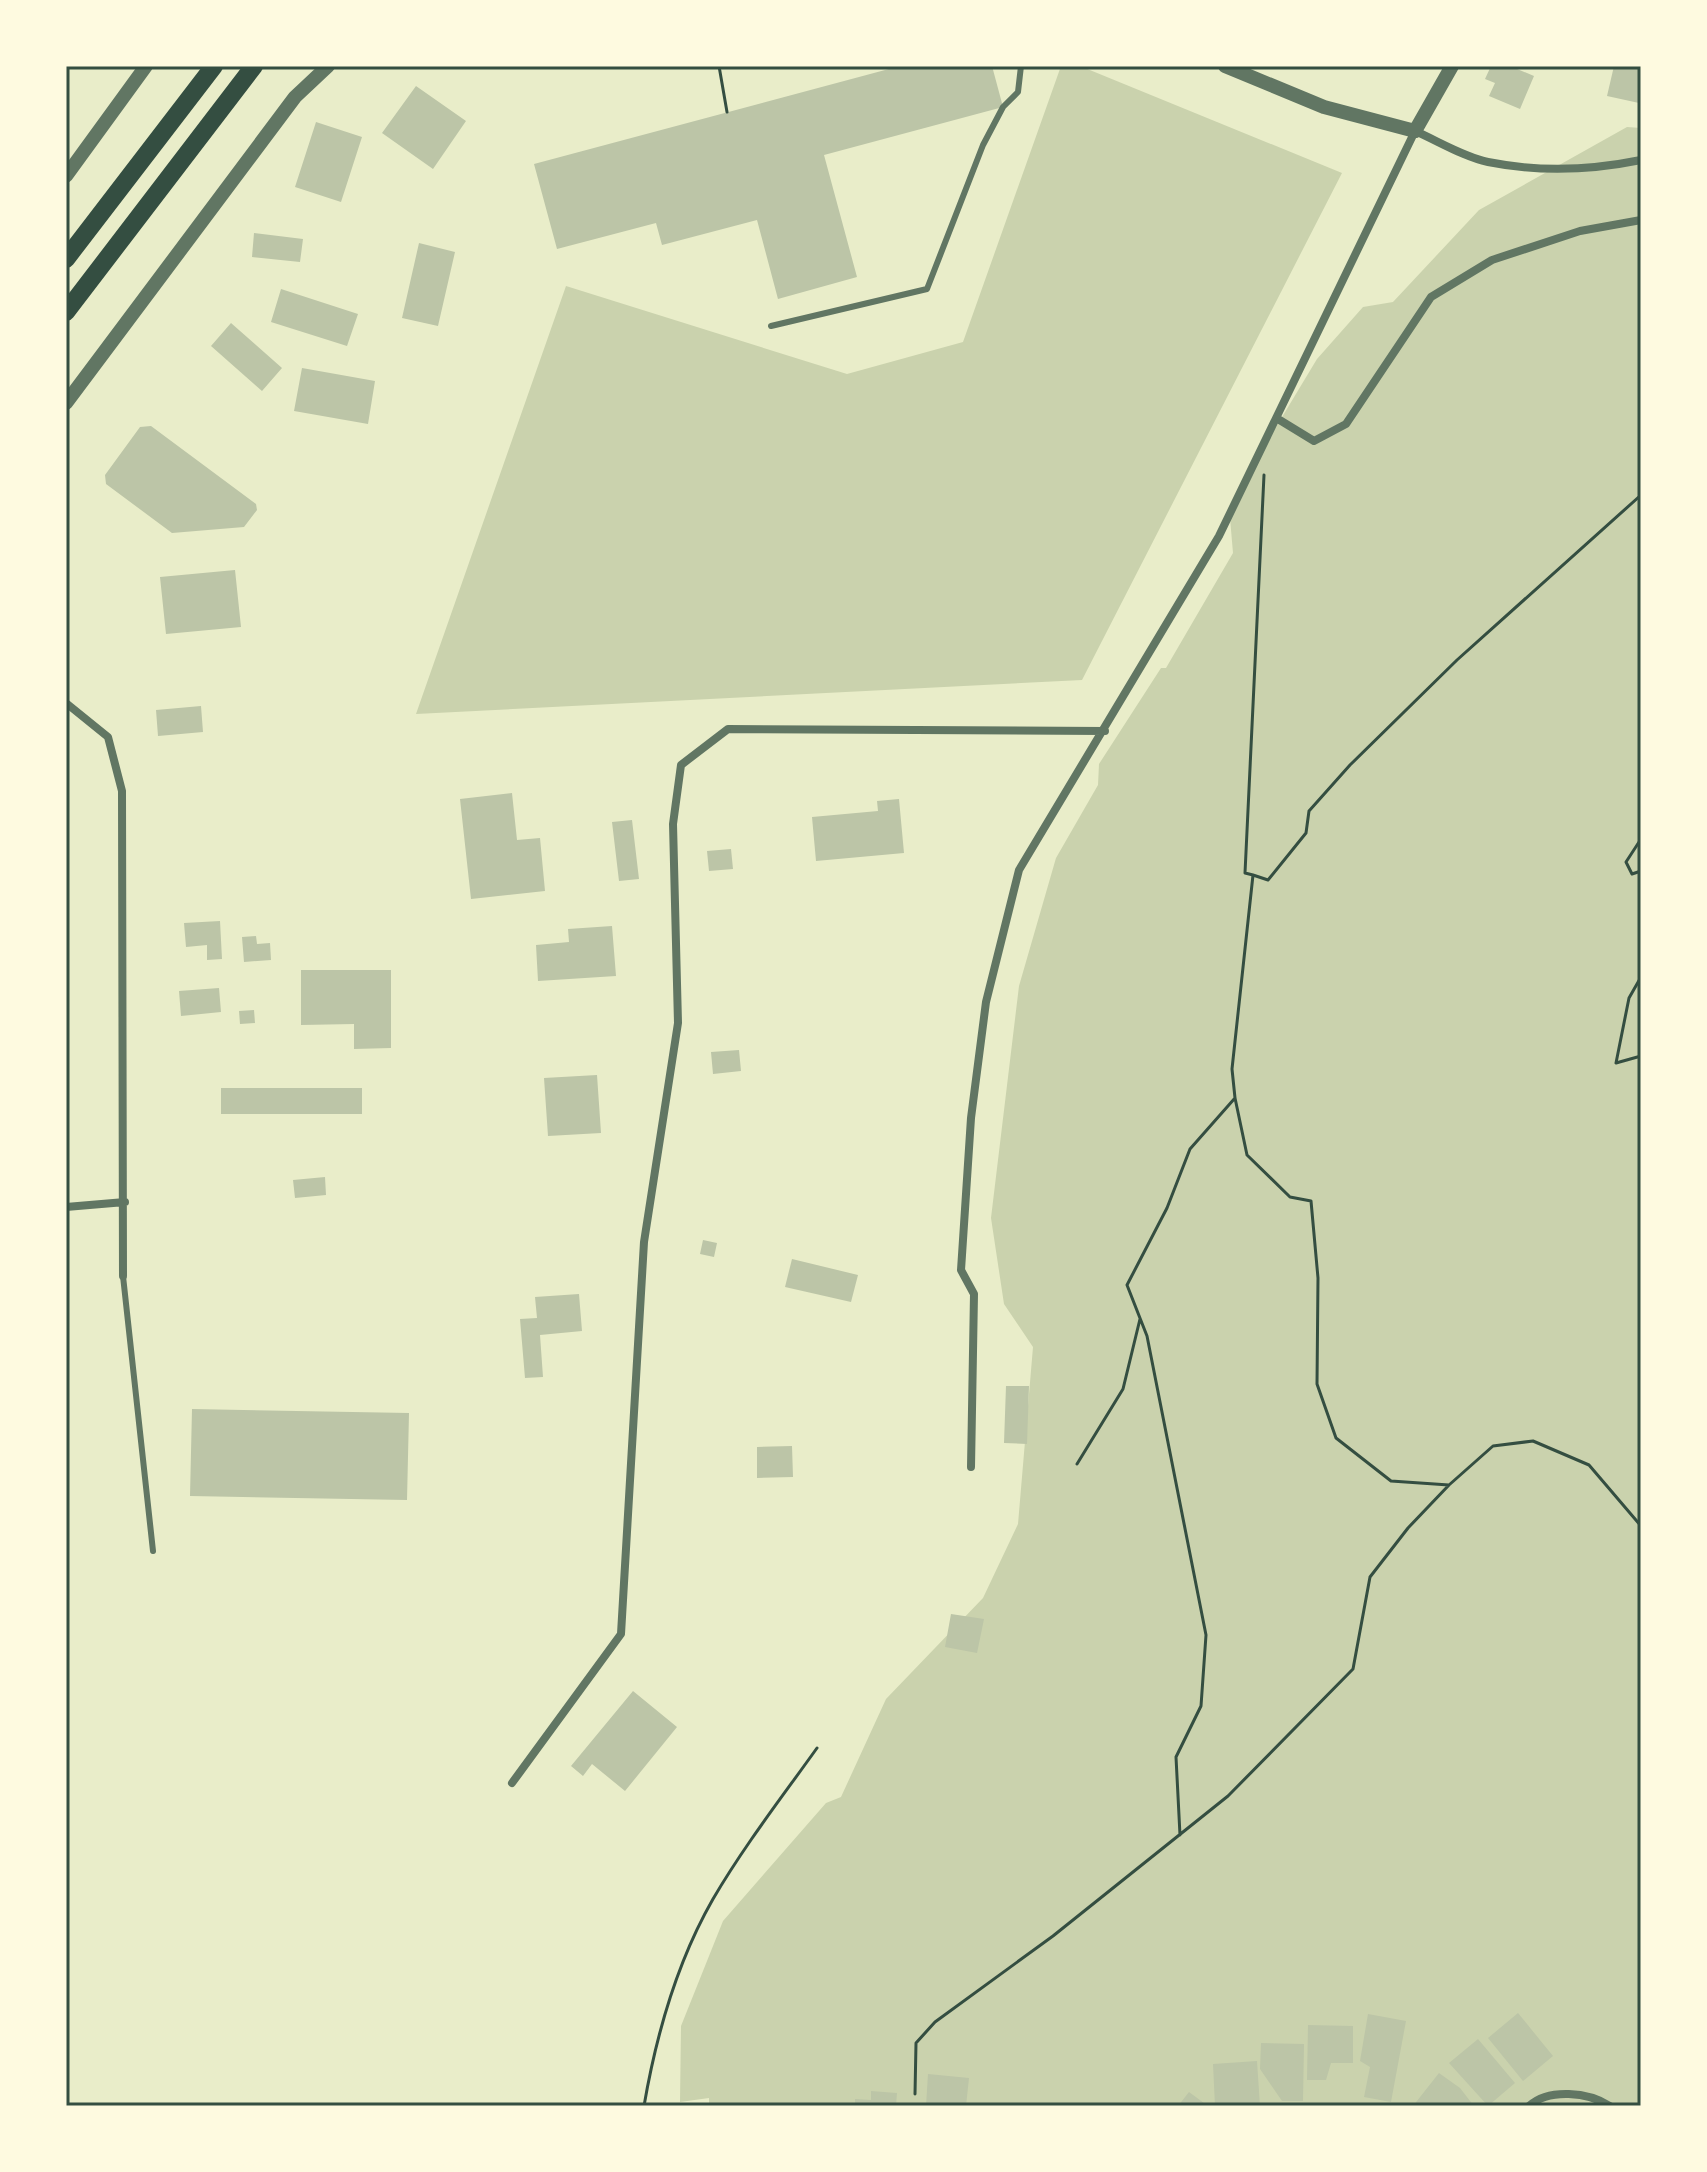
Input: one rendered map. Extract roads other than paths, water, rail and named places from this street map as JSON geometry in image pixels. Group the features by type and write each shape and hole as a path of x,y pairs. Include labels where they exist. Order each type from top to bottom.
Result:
{"highway":[{"path":"66,259 214,66"},
{"path":"66,312 254,66"}],"street":[{"path":"66,176 146,66"},
{"path":"66,403 295,97 328,66"},
{"path":"1225,66 1324,107 1415,131 1486,162 1547,169 1608,167 1641,160"},
{"path":"971,1467 974,1294 961,1270 971,1118 986,1002 1019,870 1219,536 1415,131 1452,66"},
{"path":"1278,419 1314,441 1346,424 1431,297 1492,260 1580,231 1641,220"},
{"path":"66,703 108,737 122,791 123,1276"},
{"path":"512,1783 621,1634 644,1242 678,1023 673,824 681,765 728,729 1105,731"},
{"path":"66,1207 125,1202"},
{"path":"1529,2106 1568,2093 1599,2099 1610,2106"}],"lane":[{"path":"771,326 927,289 983,145 1003,107 1018,92 1021,66"},
{"path":"123,1276 153,1551"}]}
